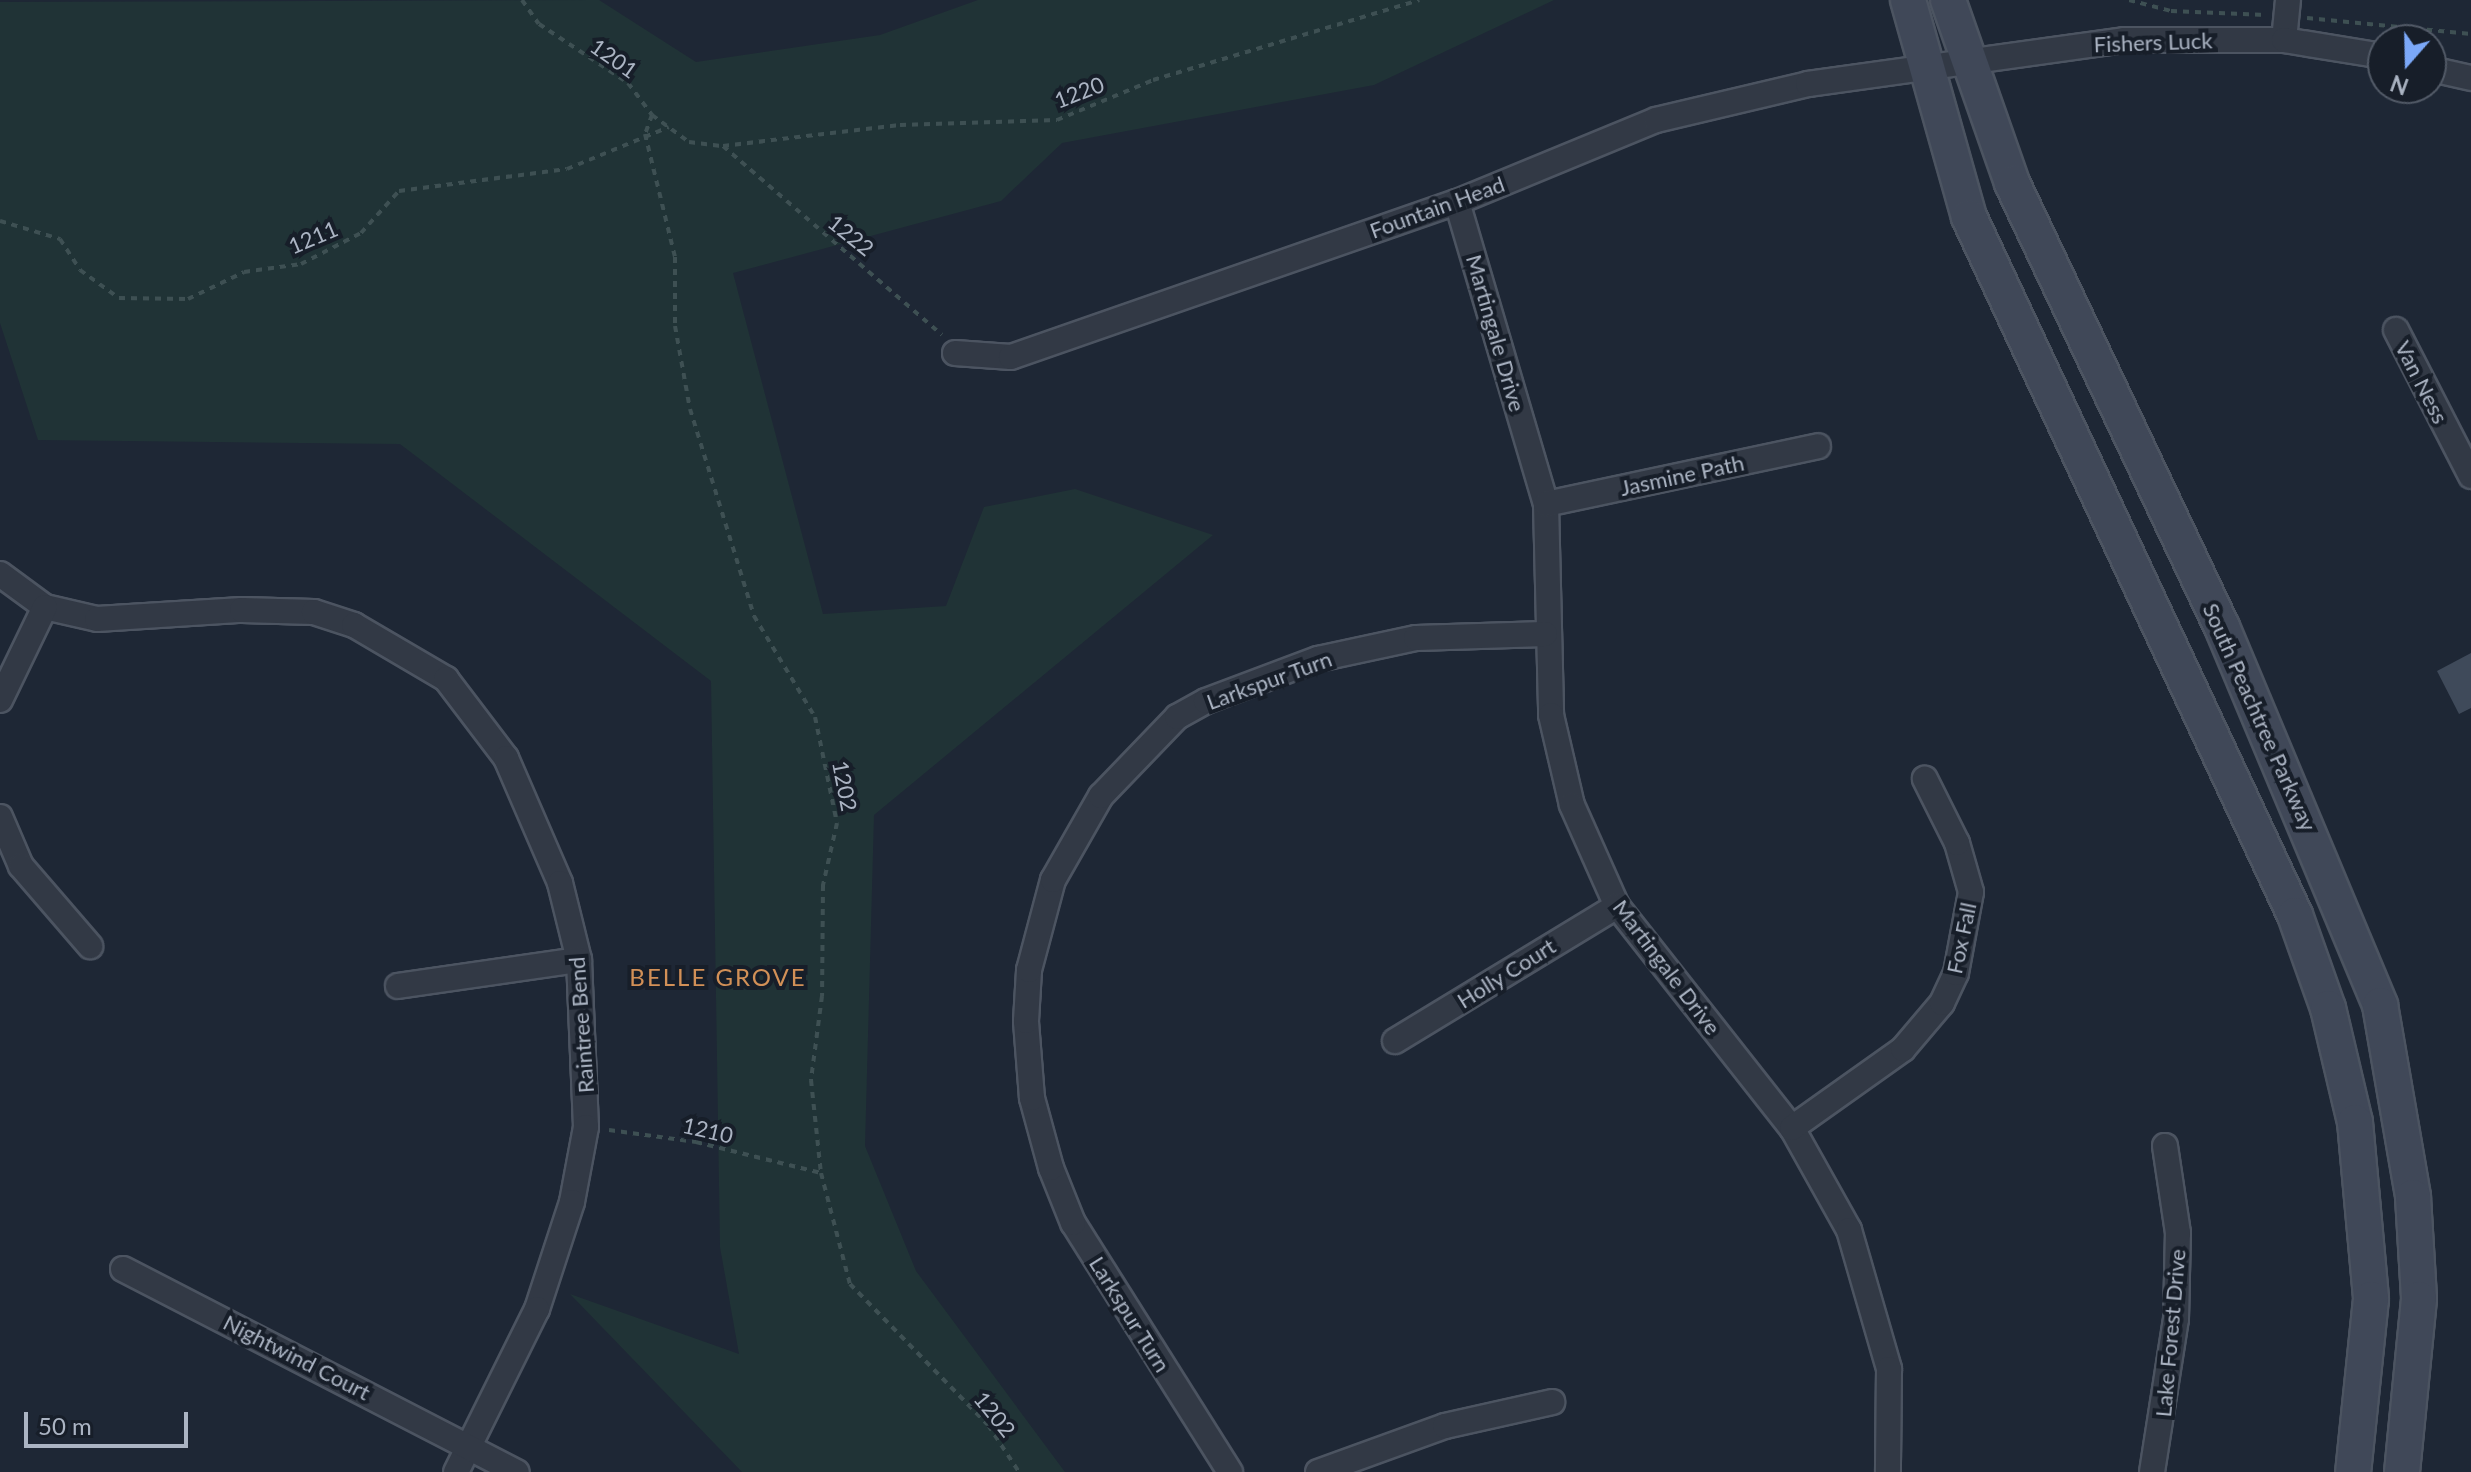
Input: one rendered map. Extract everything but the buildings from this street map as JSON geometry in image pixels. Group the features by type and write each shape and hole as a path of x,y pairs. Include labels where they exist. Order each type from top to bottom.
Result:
{"main road":[{"path":"1908,0 1923,65 1969,217 2295,915 2328,1008 2355,1122 2371,1299 2353,1472"},
{"name":"South Peachtree Parkway","path":"1948,0 2012,183 2222,627 2380,1005 2413,1197 2419,1299 2402,1472"}],"street":[{"path":"2284,40 2288,0"},
{"name":"Fishers Luck","path":"1923,65 2124,40 2284,40 2367,53"},
{"name":"Fountain Head","path":"955,353 1011,357 1457,202 1656,120 1923,65"},
{"path":"2447,73 2471,78"},
{"name":"Martingale Drive","path":"1457,202 1546,504 1545,634 1551,715 1572,805 1617,906 1792,1128 1821,1174 1872,1291 1889,1369 1888,1472"},
{"name":"Van Ness","path":"2396,330 2471,476"},
{"name":"Jasmine Path","path":"1546,504 1818,446"},
{"name":"Raintree Bend","path":"0,574 45,607 97,619 314,612 414,654 471,706 506,758 560,883 579,960 586,1127 572,1202 537,1309 456,1472"},
{"path":"0,700 45,607"},
{"name":"Larkspur Turn","path":"1230,1472 1073,1223 1051,1168 1032,1098 1026,1021 1029,970 1053,880 1101,796 1177,717 1206,701 1318,659 1416,638 1545,634"},
{"name":"Fox Fall","path":"1792,1128 1903,1049 1956,973 1971,892 1957,843 1925,779"},
{"path":"0,817 21,866 90,946"},
{"name":"Holly Court","path":"1395,1041 1617,906"},
{"path":"398,986 579,960"},
{"name":"Lake Forest Drive","path":"2152,1472 2176,1319 2178,1233 2165,1146"},
{"name":"Nightwind Court","path":"123,1269 471,1445 517,1472"},
{"path":"1318,1472 1445,1426 1552,1402"}],"path":[{"name":"1201","path":"522,0 559,39 628,83 652,115 689,142"},
{"name":"1220","path":"689,142 723,146 900,125 1057,120 1153,80 1419,0"},
{"path":"645,134 652,115"},
{"name":"1211","path":"0,221 60,239 80,270 119,298 188,299 244,272 301,264 361,233 399,191 567,169 645,134 670,127"},
{"name":"1202","path":"645,134 675,257 675,326 690,409 725,536 754,616 815,717 837,823 823,885 822,996 811,1080 821,1173 850,1284 988,1425 1019,1472"},
{"name":"1222","path":"723,146 912,305 955,353"},
{"name":"1210","path":"586,1127 696,1142 821,1173"}],"green space":[{"path":"599,0 696,62 880,35 978,0 1554,0 1374,85 1062,143 1001,201 733,273 823,614 946,606 984,507 1075,489 1213,535 874,815 865,1146 916,1271 1065,1472 742,1472 570,1294 739,1354 720,1247 711,681 400,444 38,440 0,323 0,2"}],"district":[{"name":"BELLE GROVE","path":"718,977"}]}
